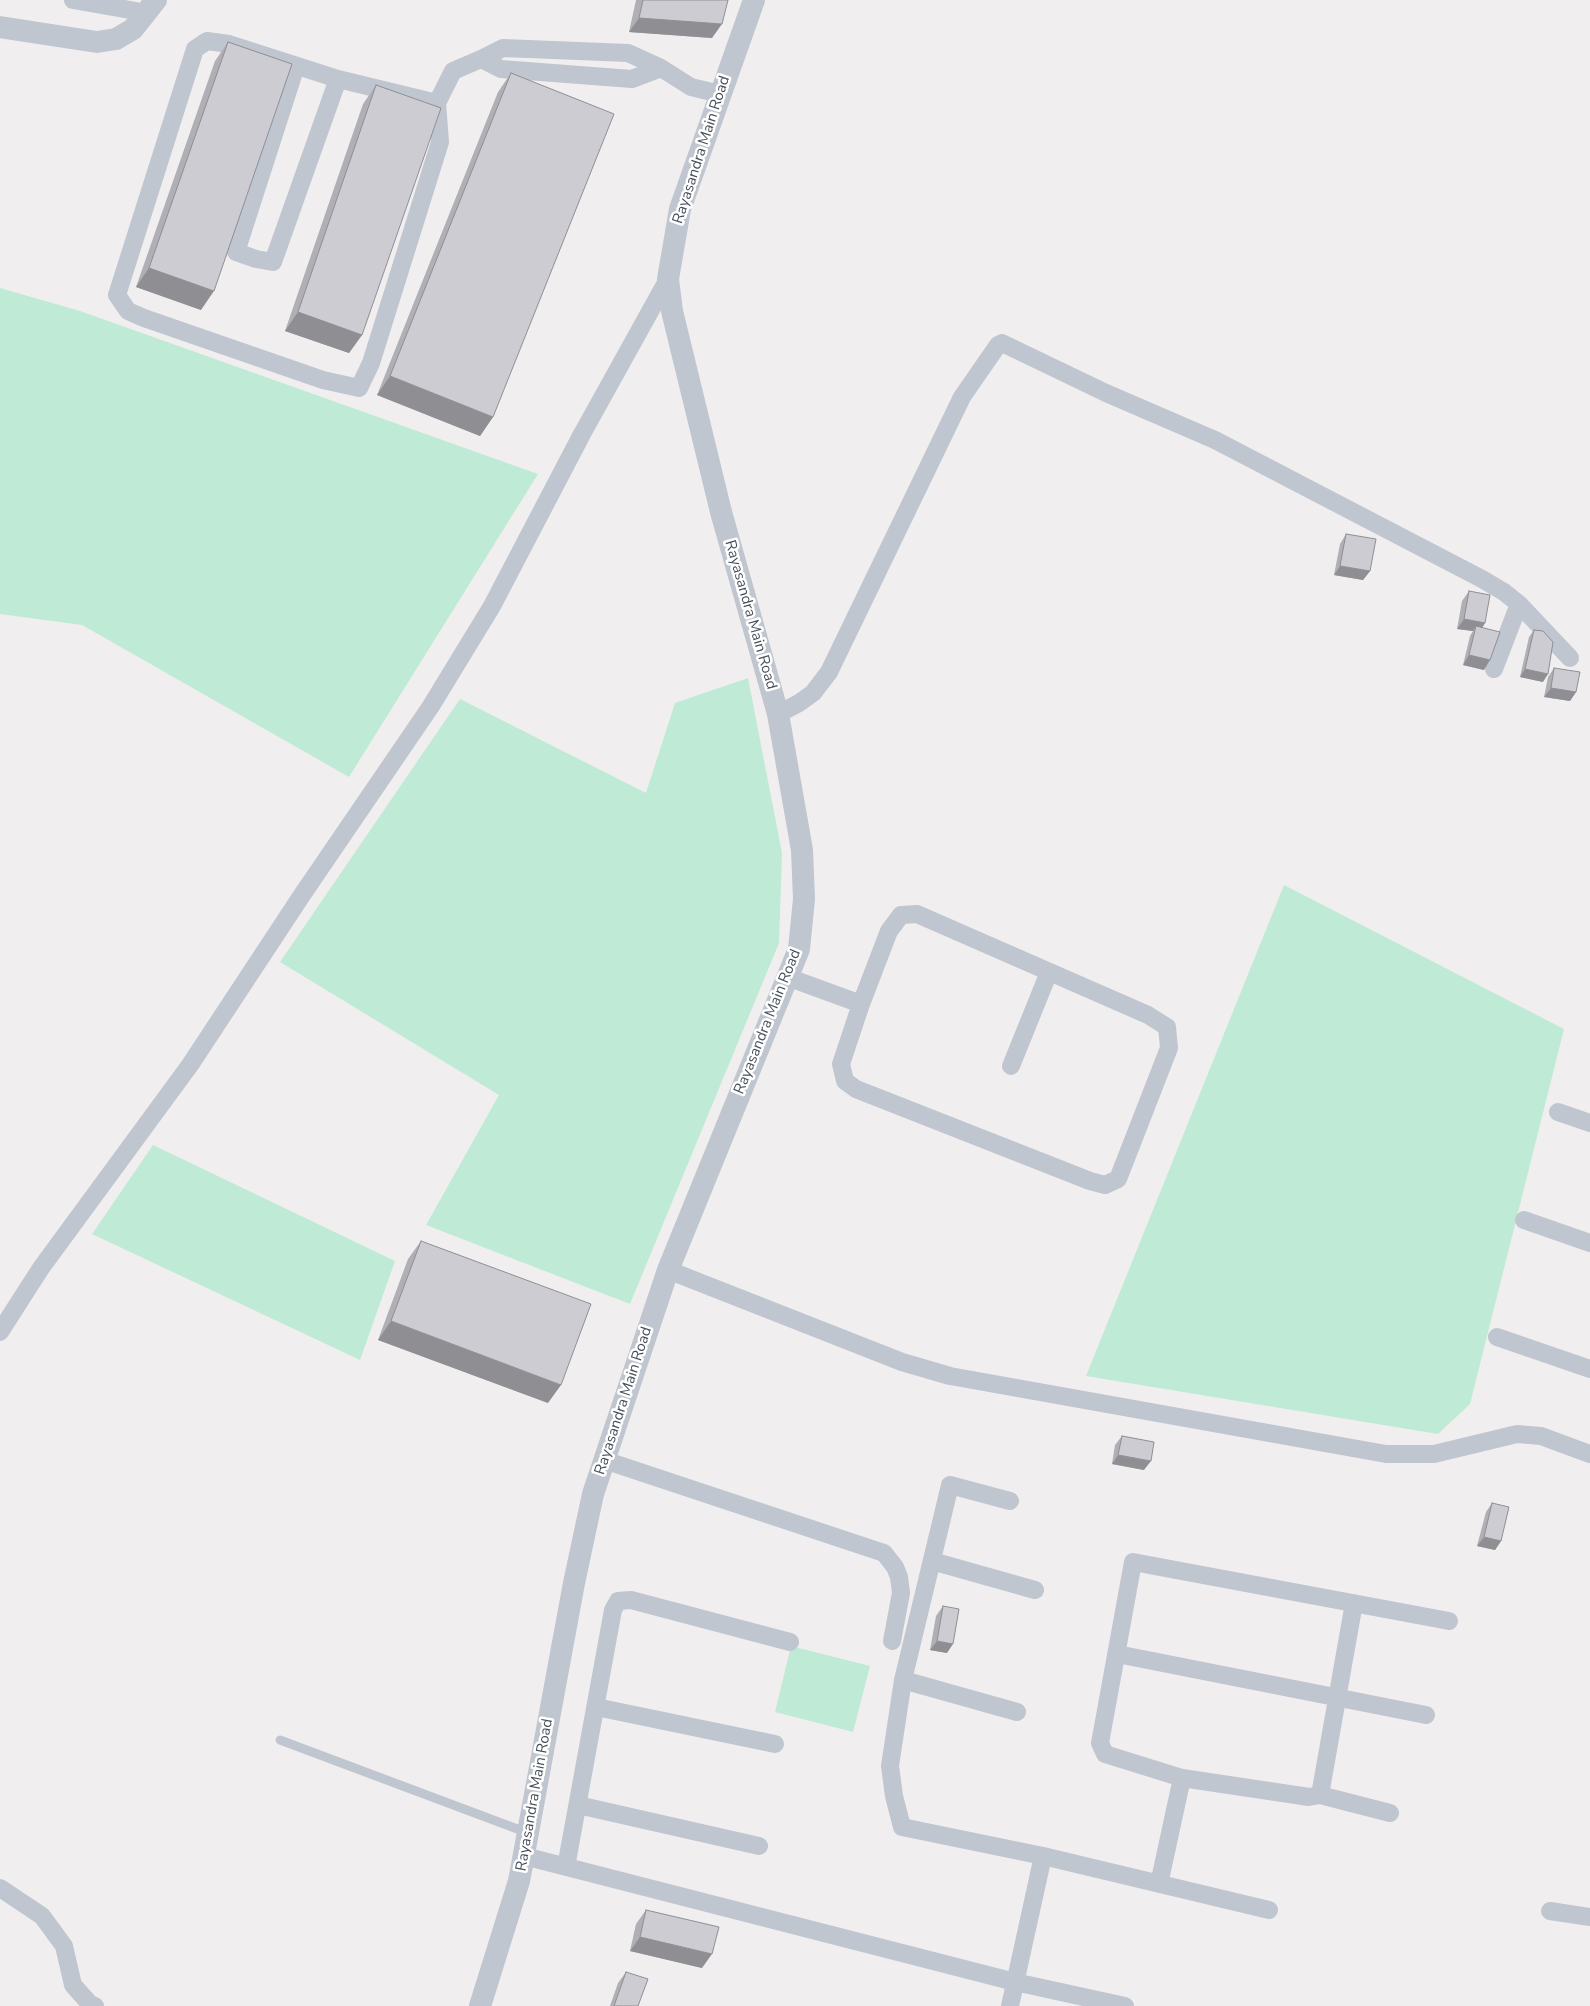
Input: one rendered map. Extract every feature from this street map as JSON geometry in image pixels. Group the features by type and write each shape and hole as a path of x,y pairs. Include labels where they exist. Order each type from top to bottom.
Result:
{"street":[{"path":"74,0 152,7"},
{"name":"Rayasandra Main Road","path":"480,2006 519,1881 574,1583 593,1494 668,1270 799,949 804,899 802,850 778,714 721,512 672,311 668,279 680,209 754,0"},
{"path":"0,27 97,42 116,39 127,33 133,29 152,7"},
{"path":"437,103 338,79 229,44 207,41 195,49 117,295 128,311 323,380 359,388 371,363 440,142 437,103 453,71 503,48 628,53 660,68 690,87 720,94"},
{"path":"481,59 501,69 632,79 660,68"},
{"path":"296,66 280,119 255,188 236,252 256,259 273,262 338,79"},
{"path":"0,1332 41,1268 190,1065 302,895 431,706 492,606 582,434 668,279"},
{"path":"778,714 799,704 813,693 829,672 962,397 998,345 1002,344 1106,393 1215,440 1482,579 1504,592 1519,604 1570,658"},
{"path":"1494,669 1519,604"},
{"path":"901,914 917,914 1148,1015 1167,1027 1169,1048 1118,1179 1105,1186 856,1089 845,1081 841,1064 861,1004 890,931 901,914"},
{"path":"1011,1066 1049,972"},
{"path":"788,977 861,1004"},
{"path":"1558,1112 1590,1123"},
{"path":"1524,1220 1590,1243"},
{"path":"668,1270 902,1362 950,1376 1386,1454 1434,1454 1517,1434 1541,1436 1590,1454"},
{"path":"1497,1337 1590,1369"},
{"path":"604,1460 884,1553 895,1567 899,1576 902,1593 892,1642"},
{"path":"1010,1501 950,1485 903,1680 890,1766 894,1796 902,1826 1042,1856 1269,1910"},
{"path":"932,1561 1035,1590"},
{"path":"1390,1813 1320,1795 1309,1797 1182,1778 1105,1754 1100,1743 1133,1562 1449,1621"},
{"path":"566,1867 613,1610 618,1601 631,1600 790,1642"},
{"path":"1320,1795 1354,1603"},
{"path":"1117,1654 1426,1715"},
{"path":"903,1680 1017,1712"},
{"path":"596,1706 775,1744"},
{"path":"1159,1884 1182,1778"},
{"path":"578,1805 759,1846"},
{"path":"524,1856 1015,1982 1124,2006"},
{"path":"1010,2006 1042,1856"},
{"path":"0,1888 42,1916 64,1946 73,1985 90,2004 95,2006"},
{"path":"1550,1910 1590,1917"}],"lane":[{"path":"280,1740 528,1833"}],"green space":[{"path":"0,288 80,311 538,474 349,777 82,625 0,614"},
{"path":"748,678 782,853 779,943 630,1304 426,1225 499,1095 280,962 460,699 646,793 675,703"},
{"path":"1284,885 1564,1029 1470,1404 1438,1434 1086,1376"},
{"path":"153,1145 395,1261 360,1360 92,1234"},
{"path":"791,1646 870,1666 853,1732 775,1712"}],"building":[{"path":"643,0 728,0 722,24 639,18"},
{"path":"228,42 292,64 214,291 149,268"},
{"path":"511,73 614,114 493,417 390,376"},
{"path":"376,85 441,108 362,335 298,312"},
{"path":"1346,534 1376,539 1370,571 1340,566"},
{"path":"1469,591 1490,595 1485,623 1464,619"},
{"path":"1476,626 1500,632 1490,660 1469,655"},
{"path":"1534,630 1543,631 1553,642 1548,674 1525,669"},
{"path":"1554,668 1580,672 1576,692 1551,688"},
{"path":"421,1241 591,1304 561,1385 391,1321"},
{"path":"1122,1436 1154,1442 1151,1461 1118,1455"},
{"path":"1492,1503 1509,1507 1501,1541 1484,1537"},
{"path":"943,1606 959,1609 953,1644 937,1641"},
{"path":"646,1910 719,1927 712,1954 640,1937"},
{"path":"626,1972 648,1979 638,2006 614,2006"}]}
